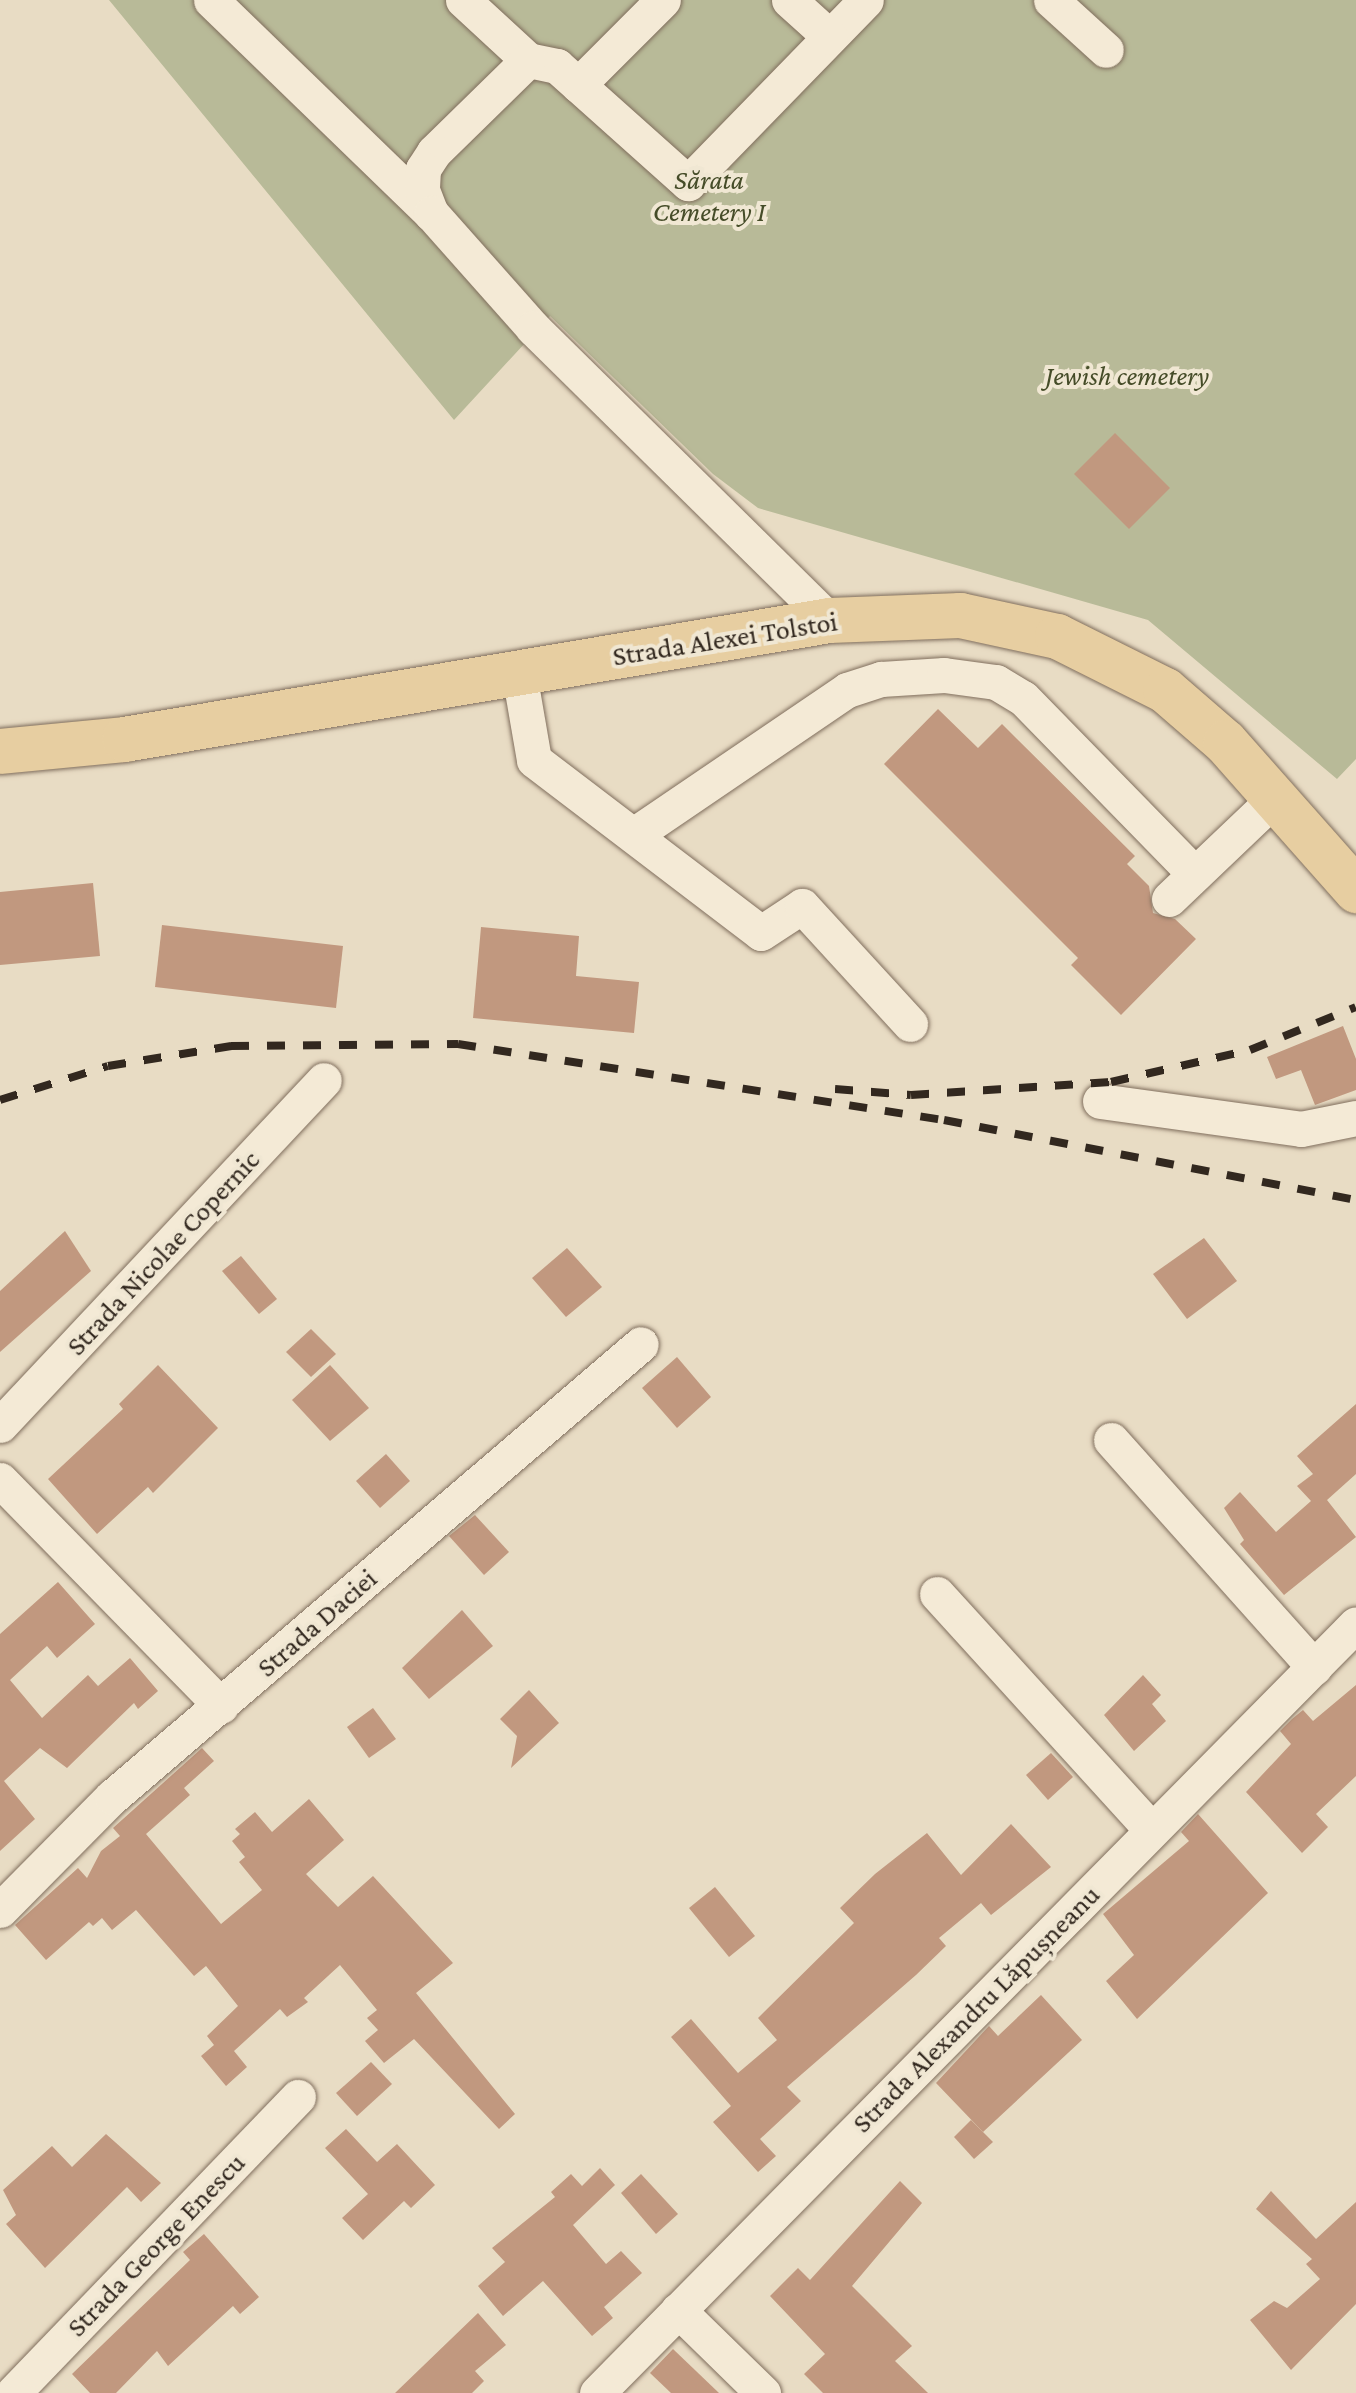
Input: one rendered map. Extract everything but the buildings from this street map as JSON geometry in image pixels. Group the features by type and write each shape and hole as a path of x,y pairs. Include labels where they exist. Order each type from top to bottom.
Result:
{"main road":[{"name":"Strada Alexei Tolstoi","path":"0,752 124,740 829,620 960,615 1057,636 1165,690 1276,798 1356,890"}],"street":[{"path":"210,0 431,213 533,328 829,620"},
{"path":"578,85 662,0"},
{"path":"790,0 830,37"},
{"path":"470,3 528,60 558,66 688,182 866,0"},
{"path":"1051,0 1106,50"},
{"path":"431,213 422,190 423,169 434,152 528,60"},
{"path":"520,673 534,760 761,933 802,906 910,1024"},
{"path":"635,834 846,690 881,679 944,675 996,682 1023,698 1195,874"},
{"path":"1169,899 1276,798"},
{"name":"Strada Nicolae Copernic","path":"0,1425 324,1080"},
{"path":"1100,1101 1301,1129 1356,1118"},
{"name":"Strada Daciei","path":"0,1910 112,1797 641,1344"},
{"path":"1110,1440 1314,1666"},
{"path":"0,1480 221,1706"},
{"path":"937,1594 1152,1830"},
{"name":"Strada Alexandru Lăpușneanu","path":"597,2393 1356,1624"},
{"name":"Strada George Enescu","path":"13,2393 298,2097"},
{"path":"678,2310 763,2393"}],"green space":[{"path":"109,0 1356,0 1356,759 1337,779 1148,620 758,508 713,474 550,316 454,420"}],"railway":[{"path":"835,1089 911,1095 1111,1082 1250,1050 1356,1007"},
{"path":"0,1100 108,1066 231,1046 458,1044 944,1120 1356,1200"}],"park label":[{"name":"Sărata Cemetery I","path":"709,196"},
{"name":"Jewish cemetery","path":"1127,376"}]}
